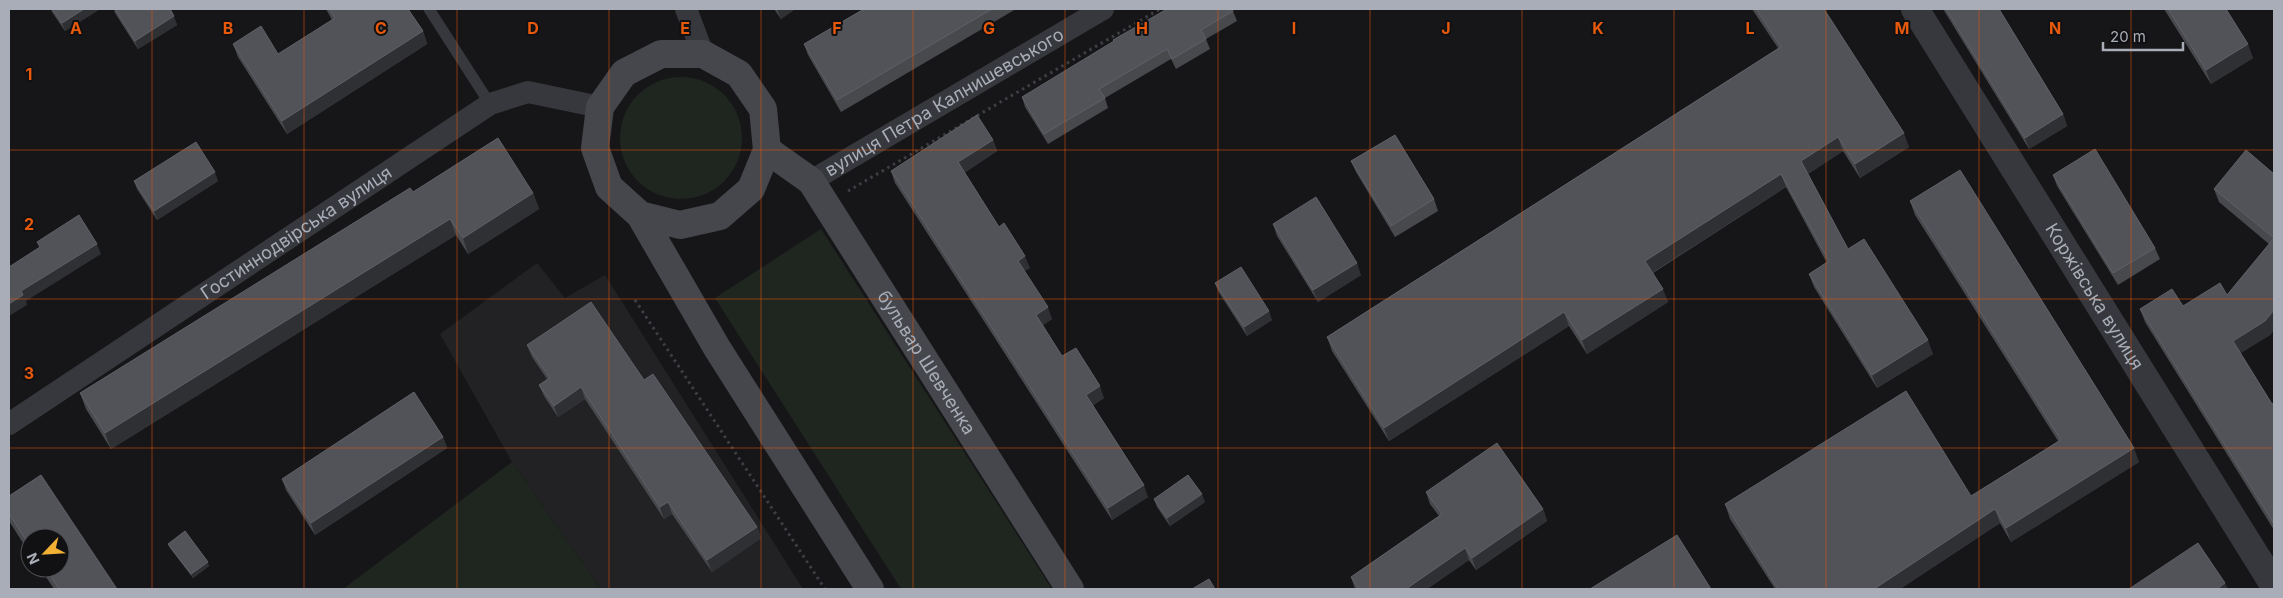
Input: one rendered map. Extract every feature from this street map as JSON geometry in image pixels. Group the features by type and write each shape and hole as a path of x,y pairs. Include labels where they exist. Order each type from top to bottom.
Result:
{"main road":[{"path":"640,215 680,225 720,216 751,189 767,150 763,109 740,74 703,54 662,54 624,73 600,106 594,148 609,187 640,215 717,348 870,589"},
{"name":"бульвар Шевченка","path":"767,150 811,181 1070,589"}],"street":[{"path":"686,9 703,54"},
{"name":"вулиця Петра Калнишевського","path":"811,181 1103,9"},
{"name":"Коржівська вулиця","path":"1915,9 2274,585"},
{"name":"Гостиннодвірська вулиця","path":"9,424 490,104 528,92 600,106"}],"lane":[{"path":"429,9 490,104"}],"path":[{"path":"826,204 1160,9"},
{"path":"635,300 825,589"}],"shaded area":[{"path":"681,77 704,82 724,95 737,115 742,138 737,161 724,181 704,194 681,199 658,194 638,181 625,161 620,138 625,115 638,95 658,82"},
{"path":"821,229 1052,589 901,589 715,298"},
{"path":"537,263 565,298 605,275 803,589 601,589 512,462 440,334"},
{"path":"512,462 601,589 343,589"}],"building":[{"path":"52,9 84,9 62,23"},
{"path":"115,9 170,9 174,16 135,41"},
{"path":"329,9 408,9 423,31 282,121 233,44 261,26 278,54 335,18"},
{"path":"864,9 992,9 837,100 804,44"},
{"path":"1167,9 1232,9 1233,11 1201,30 1206,39 1172,59 1167,49 1099,89 1105,98 1044,134 1022,97 1113,40"},
{"path":"1756,9 1824,9 1904,133 1855,164 1838,137 1801,161 1848,249 1864,239 1928,340 1872,375 1809,274 1829,261 1781,174 1645,261 1663,289 1582,340 1564,312 1384,428 1327,337 1781,47"},
{"path":"1946,9 1999,9 2063,114 2025,138"},
{"path":"2168,9 2226,9 2248,44 2206,70"},
{"path":"977,115 993,140 958,162 999,227 1004,223 1025,256 1018,261 1048,307 1036,315 1062,356 1076,348 1100,386 1086,395 1144,485 1108,508 891,171"},
{"path":"1395,135 1434,199 1391,226 1351,161"},
{"path":"498,138 533,193 463,238 450,219 105,433 80,393 410,188 413,192"},
{"path":"196,142 215,172 154,211 134,181"},
{"path":"2095,149 2155,248 2113,273 2053,175"},
{"path":"2246,150 2274,174 2274,238 2214,189"},
{"path":"1960,170 2134,448 2006,528 1995,509 1874,589 1778,589 1725,504 1906,391 1971,496 2061,440 1910,201"},
{"path":"1316,197 1357,263 1313,290 1273,224"},
{"path":"79,215 97,244 21,291 23,295 9,304 9,267 40,247 37,242"},
{"path":"2274,238 2274,310 2265,321 2233,341 2272,404 2274,403 2274,524 2140,309 2172,289 2183,306 2220,283 2227,295"},
{"path":"1241,267 1269,311 1244,327 1215,283"},
{"path":"591,302 644,380 653,374 757,527 707,560 668,502 660,507 581,387 554,406 539,385 550,378 527,345"},
{"path":"414,392 443,437 311,523 282,479"},
{"path":"1497,443 1543,509 1472,558 1465,548 1406,589 1359,589 1351,577 1442,514 1426,492"},
{"path":"41,475 117,589 59,589 52,578 70,578 70,528 20,528 20,531 9,514 9,496"},
{"path":"1188,475 1202,494 1167,518 1154,499"},
{"path":"185,531 208,562 191,574 168,544"},
{"path":"1677,535 1711,589 1590,589"},
{"path":"2198,543 2225,583 2217,589 2129,589"},
{"path":"1209,579 1215,589 1192,589"}]}
